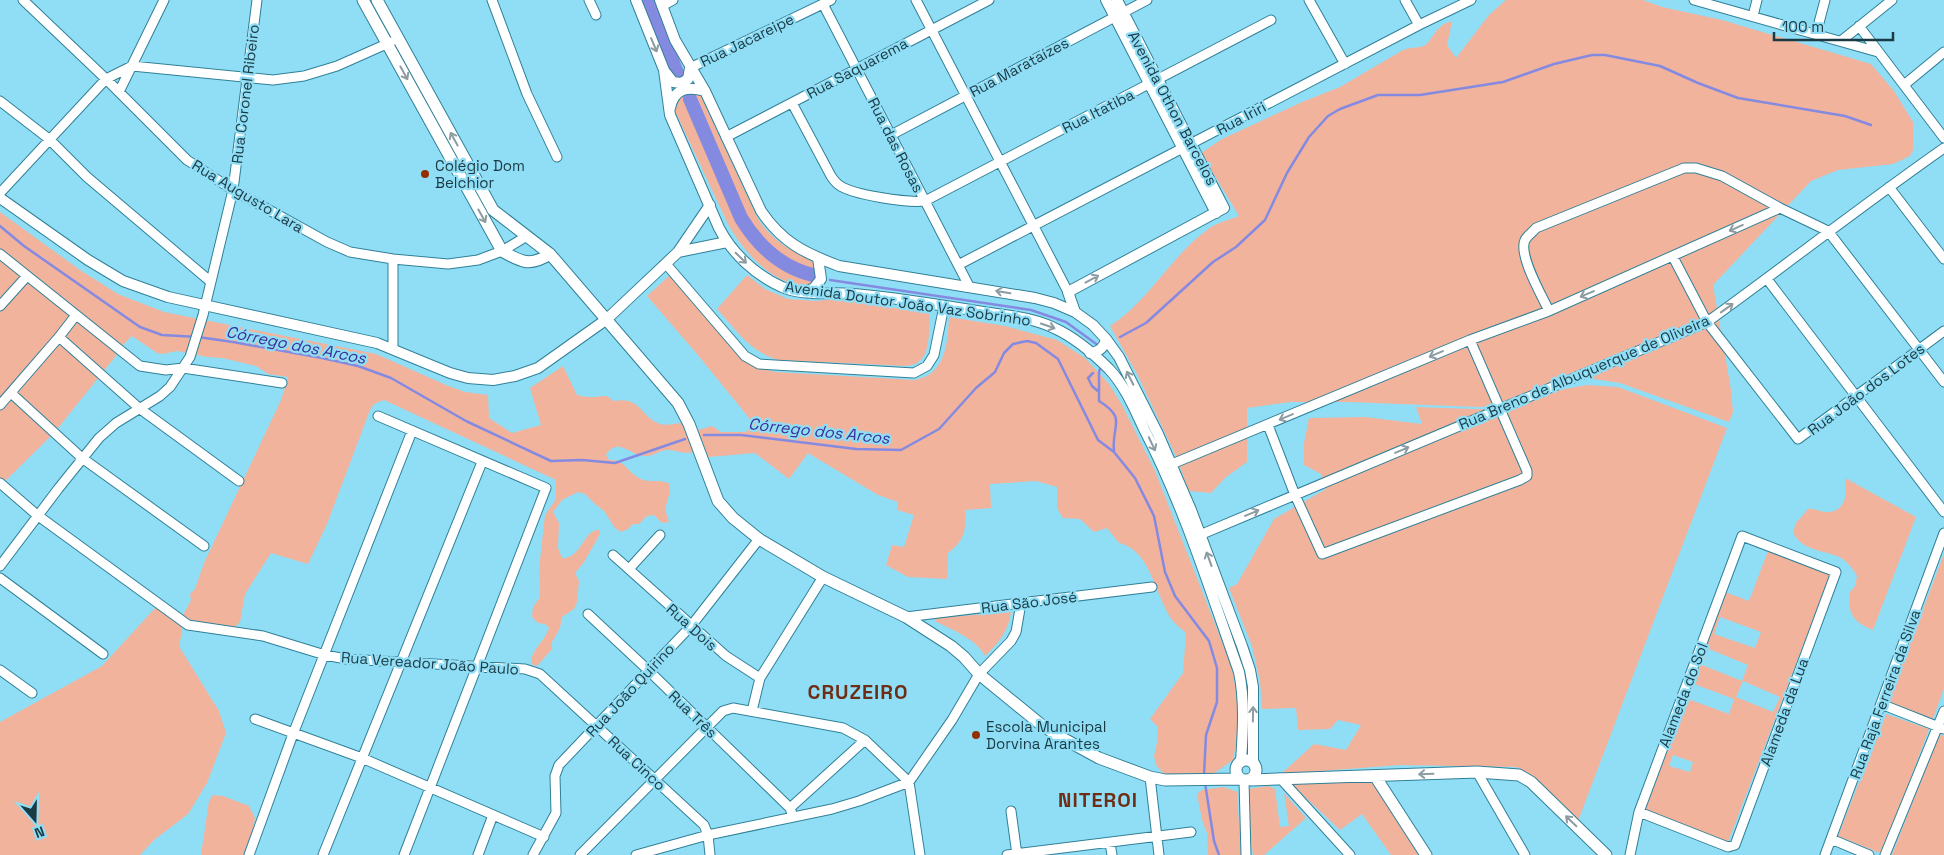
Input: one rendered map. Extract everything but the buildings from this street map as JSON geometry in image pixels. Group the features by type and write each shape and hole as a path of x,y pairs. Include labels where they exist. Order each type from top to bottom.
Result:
{"main road":[{"path":"363,0 393,41 443,119 493,210 550,254 678,404 689,424 718,501 733,518 759,539 822,577 906,616 951,646 979,674 1055,734 1099,758 1150,777 1188,781 1477,772 1519,774 1530,782 1606,855"},
{"path":"377,0 393,41 432,125 502,251 526,263 539,261 550,254"},
{"path":"432,125 443,119"},
{"path":"1211,780 1247,760 1279,778"},
{"path":"1240,763 1236,772 1246,780"},
{"path":"1246,780 1257,772 1254,764"},
{"path":"1375,776 1426,855"}],"street":[{"name":"Rua Augusto Lara","path":"23,0 187,160 234,190 327,242 350,252 393,259 448,264 478,260 502,251 527,236"},
{"path":"119,92 164,0"},
{"name":"Rua Coronel Ribeiro","path":"0,566 37,515 99,438 116,423 160,396 170,386 190,357 205,310 234,190 257,0"},
{"path":"492,0 527,94 557,157"},
{"path":"589,0 596,15"},
{"name":"Avenida Doutor João Vaz Sobrinho","path":"636,0 664,70 670,115 727,242 747,264 765,278 783,287 806,292 854,294 944,306 1026,319 1054,327 1075,340 1109,369 1129,398 1153,445 1196,537 1250,670 1253,687 1254,764"},
{"path":"661,3 673,0"},
{"path":"916,0 1068,292 1074,312"},
{"name":"Rua Saquarema","path":"726,137 989,0"},
{"name":"Avenida Othon Barcelos","path":"1068,292 1216,213 1188,146 1119,15 1106,0"},
{"name":"Avenida Othon Barcelos","path":"1117,0 1119,15"},
{"name":"Rua Marataízes","path":"891,135 1147,0"},
{"path":"1310,0 1345,64"},
{"path":"1405,0 1418,25"},
{"path":"1694,0 1878,52"},
{"path":"1753,16 1757,0"},
{"path":"1816,34 1825,0"},
{"path":"1841,41 1892,0"},
{"name":"Rua Iriri","path":"958,265 1418,25 1468,1"},
{"name":"Rua Jacareipe","path":"690,68 827,2"},
{"name":"Rua das Rosas","path":"827,2 856,69 969,286"},
{"name":"Avenida Doutor João Vaz Sobrinho","path":"661,3 675,40 705,91 761,211 773,228 789,242 818,258 839,266 867,272 969,286 1054,303 1074,312 1093,325 1106,339 1128,373 1172,464 1239,672 1243,704 1240,763"},
{"name":"Rua Itatiba","path":"925,201 1272,20"},
{"path":"1859,26 1944,138"},
{"path":"0,193 106,79 132,66 273,80 304,76 337,66 393,41"},
{"path":"1904,85 1944,52"},
{"path":"664,70 673,82 682,83 688,78 690,68"},
{"path":"670,115 670,106 677,93 694,88 705,91"},
{"path":"0,101 49,139 87,177 211,282"},
{"path":"792,103 831,176 839,186 851,192 913,202 925,201"},
{"name":"Rua Breno de Albuquerque de Oliveira","path":"1196,537 1707,322 1828,231 1944,148"},
{"path":"1549,310 1529,268 1523,248 1525,239 1536,228 1684,168 1696,168 1722,176 1780,208 1828,231 1944,382"},
{"path":"1889,187 1944,259"},
{"path":"0,198 88,260 123,281 205,310 377,343 450,373 468,378 493,380 515,376 538,368 607,319 678,252 710,205"},
{"path":"1172,464 1470,340 1549,310 1673,257 1780,208"},
{"path":"678,252 727,242"},
{"path":"0,254 140,366 166,370 183,368 282,383"},
{"name":"Rua João dos Lotes","path":"1673,257 1707,322 1798,440 1944,331"},
{"path":"806,292 814,288 821,279 818,258"},
{"path":"393,259 393,349"},
{"path":"666,264 745,356 759,364 914,373 926,366 934,355 944,306"},
{"path":"0,306 27,276"},
{"path":"1767,278 1944,512"},
{"path":"0,405 76,315"},
{"path":"59,337 139,408 239,481"},
{"path":"1090,353 1100,350 1105,344 1106,339"},
{"path":"1268,425 1295,495 1322,554 1520,480 1527,476 1527,471 1470,340"},
{"path":"11,393 82,458 204,546"},
{"path":"378,416 546,488 432,788 404,855"},
{"path":"249,855 293,734 412,431"},
{"path":"323,855 482,462"},
{"name":"Rua Vereador João Paulo","path":"0,483 37,515 188,625 263,636 346,659 525,669 540,674"},
{"name":"Rua Raja Ferreira da Silva","path":"1825,855 1944,533"},
{"path":"629,569 660,535"},
{"name":"Alameda do Sol","path":"1630,855 1639,812 1742,536 1836,572"},
{"name":"Rua João Quirino","path":"534,855 556,812 556,770 691,626 759,539"},
{"name":"Rua Dois","path":"614,555 726,656 760,678"},
{"name":"Alameda da Lua","path":"1639,812 1728,847 1732,847 1737,842 1836,572"},
{"path":"752,711 760,678 822,577"},
{"path":"0,578 104,654"},
{"name":"Rua São José","path":"906,616 1152,587"},
{"path":"636,855 661,851 708,835 792,813 859,801 909,782 952,720 979,674 1011,641 1016,632 1021,603"},
{"name":"Rua Três","path":"588,614 707,727 792,813"},
{"path":"0,670 32,693"},
{"name":"Rua Cinco","path":"540,674 704,825 708,835"},
{"path":"1881,704 1941,728"},
{"path":"580,855 723,711 732,708 843,728 865,740 909,782 920,855"},
{"path":"1885,855 1941,728 1944,711"},
{"path":"255,719 362,758 544,837"},
{"path":"792,813 865,740"},
{"path":"1477,772 1525,855"},
{"path":"1150,777 1159,855"},
{"path":"1279,778 1350,855"},
{"path":"1246,780 1246,855"},
{"path":"1011,811 1017,854"},
{"path":"478,855 493,815"},
{"path":"1007,855 1063,852 1110,843 1191,832"},
{"path":"708,835 710,855"},
{"path":"1831,839 1869,855"},
{"path":"1110,843 1112,855"}],"shaded area":[{"path":"1506,0 1643,0 1662,7 1722,20 1871,64 1894,91 1913,122 1913,150 1910,156 1893,164 1838,170 1811,181 1713,285 1731,390 1733,412 1729,422 1620,383 1587,378 1546,388 1503,406 1291,402 1247,408 1247,462 1226,477 1211,493 1189,491 1175,454 1137,374 1110,326 1124,316 1148,292 1194,241 1214,225 1239,216 1201,153 1222,139 1302,102 1340,87 1403,50 1427,44 1437,30 1444,24 1452,21 1447,45 1456,58 1489,15"},
{"path":"681,92 700,94 758,219 776,239 814,262 817,273 815,282 805,287 781,279 760,264 742,246 728,224 674,109"},
{"path":"0,212 80,270 118,294 164,312 376,354 465,392 488,395 489,418 512,433 541,425 530,388 563,366 577,395 588,397 605,396 613,401 630,401 653,421 660,424 684,423 693,452 686,453 666,450 650,456 644,456 625,448 615,447 606,455 609,460 622,463 643,480 662,481 670,484 670,492 665,509 669,522 662,523 654,515 647,516 639,524 633,524 621,532 615,528 604,511 585,494 578,492 562,500 553,512 559,523 558,548 562,558 569,557 579,549 586,538 594,531 600,530 600,534 584,562 575,573 579,581 577,602 574,609 562,617 560,628 552,642 552,649 537,666 531,664 535,650 549,628 545,624 538,623 532,617 533,607 540,597 539,569 545,515 556,499 556,480 384,400 374,404 370,410 327,524 308,564 271,553 245,594 240,622 235,627 201,623 182,617 191,600 190,594 195,589 204,563 281,400 288,377 268,374 256,366 222,358 177,351 163,354 157,353 132,336 54,433 0,486"},
{"path":"670,275 742,358 757,367 775,372 915,380 925,377 936,369 946,348 949,317 1005,326 1057,340 1085,358 1109,384 1122,405 1155,471 1231,665 1238,712 1233,760 1213,774 1189,778 1164,774 1156,765 1154,756 1158,738 1157,726 1150,719 1183,673 1186,633 1172,620 1145,564 1130,547 1119,543 1107,528 1094,532 1080,519 1063,518 1057,508 1057,487 1036,481 990,484 991,508 965,510 965,529 958,544 948,553 947,579 908,577 886,565 892,545 904,547 914,515 897,510 898,502 878,495 808,453 789,479 755,453 708,457 698,430 712,426 721,432 746,432 754,424 647,296"},
{"path":"747,275 765,289 788,299 816,301 839,298 930,314 925,354 917,363 905,366 778,360 768,356 751,346 717,309"},
{"path":"1587,385 1618,387 1727,428 1578,821 1530,774 1516,767 1400,765 1281,774 1314,744 1346,750 1361,725 1338,720 1330,729 1298,730 1296,708 1262,709 1260,681 1252,646 1229,588 1237,584 1274,519 1326,489 1321,474 1304,465 1304,443 1309,418 1365,417 1422,424 1416,407 1503,410 1548,392"},
{"path":"1845,478 1916,517 1873,630 1861,624 1851,612 1850,592 1855,586 1857,576 1851,567 1840,557 1806,546 1793,532 1796,523 1808,509 1831,512 1841,507 1846,491"},
{"path":"1768,551 1830,575 1728,842 1642,810 1725,592 1749,601","holes":["1720,617 1761,632 1755,648 1714,634","1709,649 1748,665 1742,681 1702,665","1743,681 1780,697 1773,712 1736,697","1694,684 1734,699 1729,714 1688,699","1673,755 1693,762 1690,772 1669,766"]},
{"path":"1944,554 1944,688 1933,719 1888,702"},
{"path":"156,607 171,615 181,624 180,648 219,711 226,733 207,783 188,814 154,840 140,855 0,855 0,722 102,666"},
{"path":"1011,612 1008,625 1002,636 985,656 976,644 935,621 936,618"},
{"path":"1886,714 1929,729 1882,854 1838,836"},
{"path":"1939,734 1944,736 1944,855 1892,855"},
{"path":"1289,782 1377,782 1420,855 1391,855 1362,814 1340,830"},
{"path":"1268,786 1275,789 1280,827 1289,826 1284,793 1306,818 1264,855 1253,855 1248,811 1248,789"},
{"path":"1223,787 1238,792 1241,855 1208,855 1207,833 1202,820 1197,794 1202,790"},
{"path":"213,795 223,796 249,806 255,818 253,831 243,855 201,855 209,801"}],"waterway":[{"path":"648,0 678,75"},
{"path":"1120,337 1146,323 1213,262 1236,247 1265,220 1287,173 1309,137 1328,116 1340,109 1378,95 1420,95 1503,82 1554,64 1592,55 1605,55 1660,66 1738,98 1845,116 1871,125"},
{"path":"690,99 741,218 755,238 771,254 790,267 813,275"},
{"name":"Córrego dos Arcos","path":"0,226 24,246 140,327 162,335 198,337 233,342 358,366 391,378 466,421 551,461 582,460 615,463 685,439"},
{"path":"830,280 1031,310 1066,322 1099,346"},
{"name":"Córrego dos Arcos","path":"704,435 741,435 856,449 901,450 939,429 976,388 995,372 1004,353 1013,344 1027,341 1036,343 1058,359 1098,440 1114,452 1135,478 1154,516 1165,572 1175,596 1209,641 1217,668 1217,702 1206,735 1204,775"},
{"path":"1099,392 1099,372 1101,366"},
{"path":"1093,373 1088,378 1092,386 1099,392 1099,401 1108,407 1116,418 1114,451"},
{"name":"Córrego dos Arcos","path":"1205,783 1214,841 1219,855"}],"place":[{"name":"Colégio Dom Belchior","path":"425,174"},
{"name":"Escola Municipal Dorvina Arantes","path":"976,735"}],"district":[{"name":"CRUZEIRO","path":"858,692"},
{"name":"NITEROI","path":"1098,800"}]}
